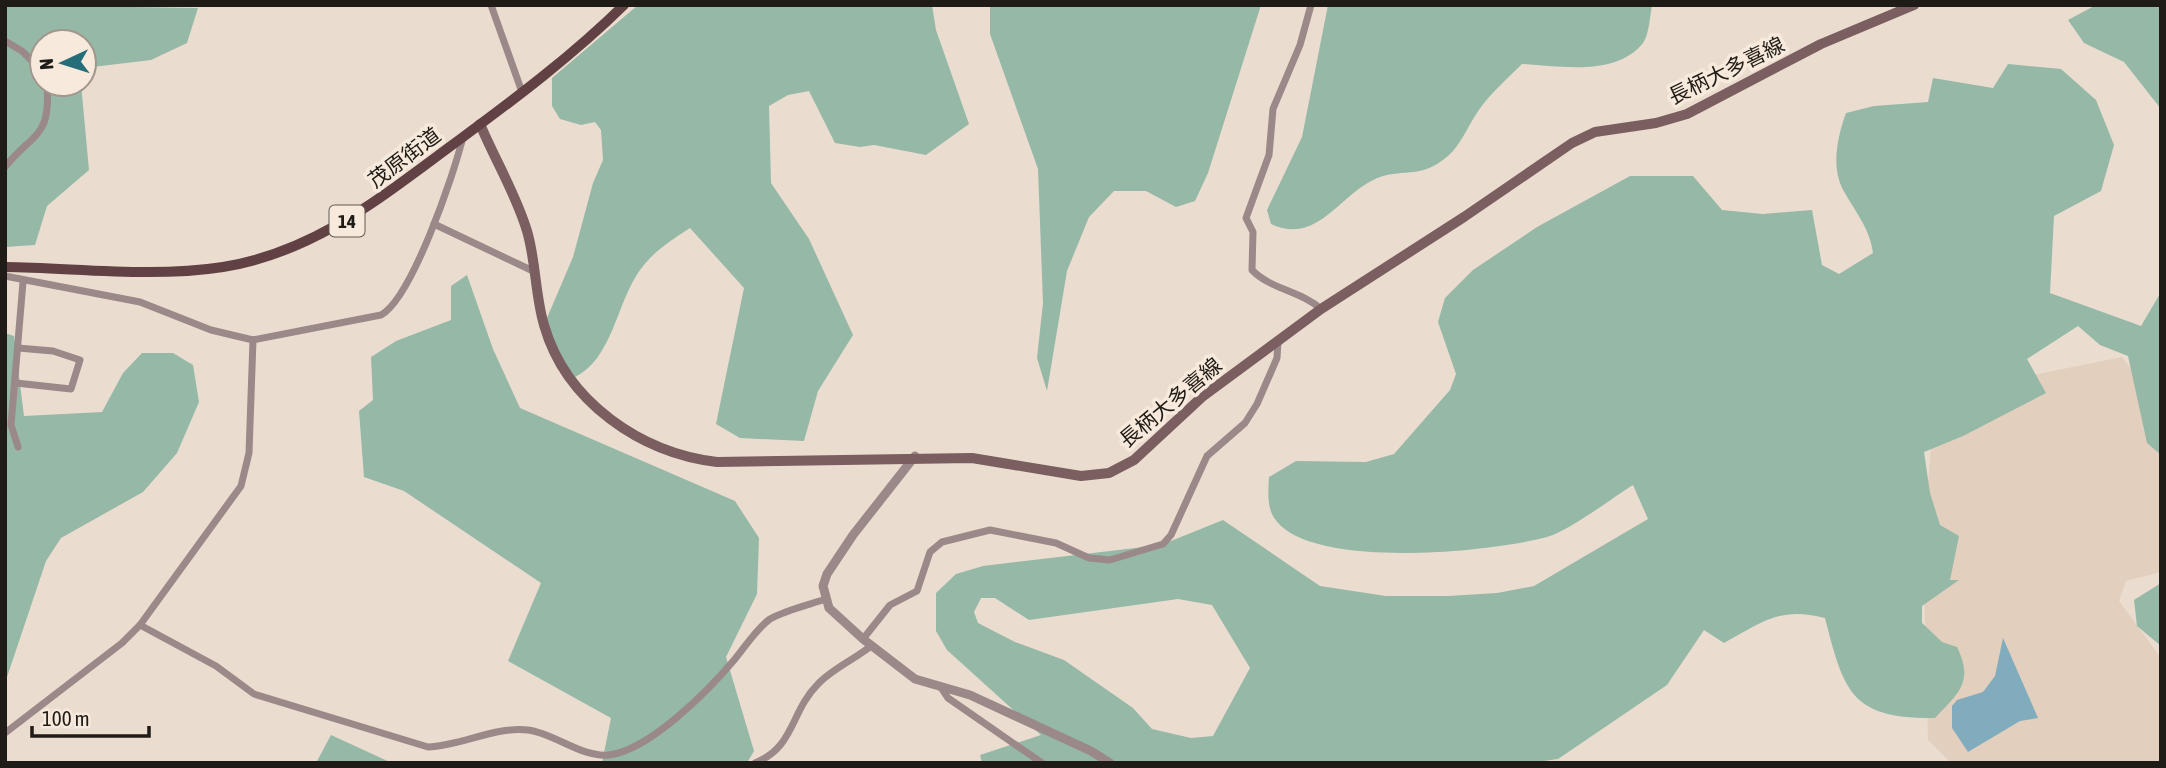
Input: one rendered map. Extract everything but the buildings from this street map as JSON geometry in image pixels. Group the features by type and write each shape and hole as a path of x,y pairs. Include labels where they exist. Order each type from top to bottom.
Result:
{"main road":[{"name":"茂原街道","path":"5,267 160,272 225,267 300,245 365,210 522,92 624,5"},
{"name":"長柄大多喜線","path":"480,124 528,232 533,271 550,342 571,379 610,418 646,442 694,459 718,462 915,456 972,458 1081,476 1109,473 1134,460 1202,397 1321,309 1464,217 1572,143 1595,132 1656,123 1687,114 1821,44 1914,5"}],"street":[{"path":"491,5 522,92"},
{"path":"1311,5 1300,45 1273,109 1269,155 1246,218 1253,232 1252,270 1259,277 1307,297 1321,309"},
{"path":"5,41 28,57"},
{"path":"5,167 39,135 49,98"},
{"path":"5,276 23,282 140,302 211,330 253,340 381,315 391,309 434,224 454,174 463,137"},
{"path":"434,224 533,271"},
{"path":"18,447 11,425 23,282"},
{"path":"5,733 122,643 141,625 241,486 249,453 253,340"},
{"path":"755,763 778,750 811,692 867,643 890,605 917,591 930,552 942,542 990,530 1056,543 1089,558 1110,560 1163,544 1171,535 1207,456 1237,431 1251,414 1276,358 1278,341"},
{"path":"16,383 71,389 80,360 54,351 19,348"},
{"path":"915,456 853,535 827,574 823,586 826,599 837,617 915,679 970,695 1091,751 1110,763"},
{"path":"141,625 216,666 254,694 428,747 445,747 516,729 530,730 596,754 609,755 627,749 671,721 731,664 769,620 826,599"},
{"path":"940,686 948,698 1042,763"}],"shaded area":[{"path":"2122,357 2156,402 2161,416 2161,572 2126,581 2119,601 2161,658 2161,763 1951,763 1928,740 1923,556 1932,430 2028,376"}],"green space":[{"path":"5,5 198,8 187,43 151,60 98,66 98,28 28,28 28,98 82,98 89,170 47,206 35,245 5,247"},
{"path":"638,5 932,5 936,30 969,124 926,155 874,145 860,147 835,143 809,91 788,95 769,106 771,183 809,239 853,335 818,391 804,441 740,438 716,424 744,288 690,228 645,263 632,283 605,345 586,370 573,378 544,325 573,257 593,183 603,160 601,130 595,122 581,125 560,119 552,106 552,78"},
{"path":"990,5 1261,5 1208,173 1195,201 1176,207 1146,191 1114,191 1089,217 1067,271 1047,391 1037,358 1043,303 1038,169 990,34"},
{"path":"1328,5 1652,5 1645,40 1632,54 1618,61 1587,67 1522,64 1485,102 1456,147 1439,163 1416,172 1383,176 1368,182 1317,222 1303,228 1288,229 1271,224 1267,210 1302,137"},
{"path":"2096,5 2161,5 2161,109 2124,62 2084,43 2068,20"},
{"path":"2008,64 2061,69 2096,100 2114,145 2101,191 2054,216 2050,293 2141,326 2161,292 2161,455 2147,443 2128,356 2100,345 2078,326 2027,359 2046,393 1963,436 1924,452 1930,493 1940,525 1959,536 1950,580 1959,580 1922,606 1922,623 1942,642 1957,647 1964,669 1964,678 1957,694 1935,718 1907,717 1885,713 1868,706 1846,682 1838,665 1825,618 1796,614 1772,618 1724,643 1704,630 1667,685 1558,759 1530,763 982,763 980,755 1041,735 947,650 936,631 936,593 956,574 983,566 1161,545 1223,520 1320,586 1386,596 1448,596 1497,593 1534,586 1648,519 1633,485 1578,521 1547,537 1488,548 1410,553 1334,548 1303,539 1276,521 1268,497 1269,477 1296,461 1366,462 1394,454 1450,390 1456,374 1438,322 1445,298 1473,270 1537,227 1630,176 1693,176 1722,210 1763,214 1812,210 1822,265 1839,274 1873,253 1869,235 1842,188 1837,170 1838,140 1846,113 1874,106 1928,102 1933,78 1993,88","holes":["981,598 995,598 1029,620 1178,599 1212,605 1250,668 1213,736 1191,738 1152,729 1133,708 1064,660 1015,642 978,623 974,612"]},
{"path":"467,275 493,349 520,408 735,501 759,538 757,594 726,657 754,751 747,763 602,763 611,718 508,661 541,583 404,491 364,477 359,411 373,400 371,357 396,341 451,320 451,286"},
{"path":"5,333 14,336 24,416 102,412 123,373 142,353 173,353 193,365 199,402 177,453 143,492 61,538 46,561 5,683"},
{"path":"2161,583 2161,646 2137,626 2134,600"},
{"path":"331,735 392,763 316,763"}],"water":[{"path":"2003,638 2038,718 2020,721 1968,752 1952,728 1952,706 1957,700 1983,692 1995,676"}]}
